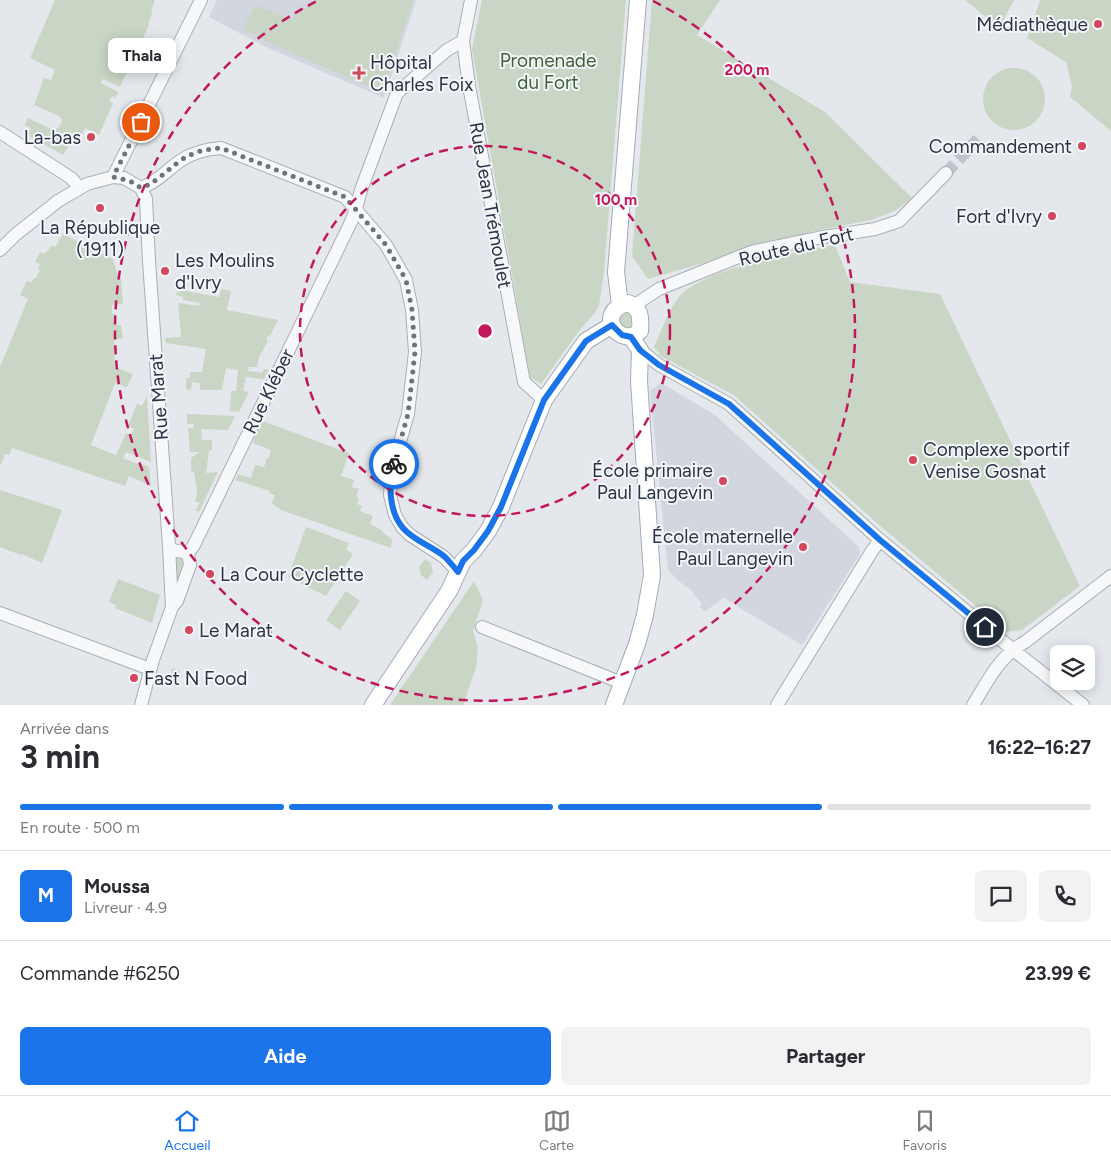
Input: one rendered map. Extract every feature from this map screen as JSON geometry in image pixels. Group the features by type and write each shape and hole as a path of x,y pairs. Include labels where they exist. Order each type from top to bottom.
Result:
{"main road":[{"path":"614,705 637,644 645,615 652,575 635,343 640,331 639,311 627,305 616,272 638,0"},
{"path":"627,305 610,315 612,325 622,335 635,343"},
{"path":"373,705 449,591 463,561 488,531 501,507 544,400 586,341 612,325"}],"street":[{"path":"113,177 201,0"},
{"name":"Rue Jean Trémoulet","path":"471,0 463,41 469,86 524,382 544,400"},
{"name":"Rue Kléber","path":"188,553 198,536 356,209 361,190 397,93 447,50 463,41"},
{"path":"0,132 71,178 79,187"},
{"path":"0,250 15,235 79,187 113,177 130,181 141,188 155,182 181,160 203,149 221,148 345,197 386,245 406,280 412,310 415,352 408,414 392,469 390,495 395,515 402,527 410,535 444,557 458,572"},
{"name":"Route du Fort","path":"627,305 752,252 817,238 875,229 899,221 946,174"},
{"name":"Rue Marat","path":"141,188 146,199 147,208 172,607"},
{"path":"635,343 659,365 729,404 880,540 1012,649 1084,705"},
{"path":"777,705 880,540"},
{"path":"169,546 173,550 188,553"},
{"name":"Rue Marat","path":"140,705 150,669 172,607 177,601 190,565 188,553"},
{"path":"973,705 1003,658 1012,649 1025,642 1111,576"},
{"path":"0,613 150,669"},
{"path":"482,627 622,683"}],"shaded area":[{"name":"Hôpital Charles Foix","path":"217,0 416,0 384,98 268,48 209,17"},
{"name":"École primaire Paul Langevin","path":"661,383 715,415 859,547 860,554 802,645 737,606 733,601 730,603 725,597 704,612 700,606 702,604 690,589 668,570 650,391"}],"green space":[{"path":"55,0 155,0 149,25 120,87 103,79 101,83 118,92 115,98 112,96 109,101 113,103 99,135 85,128 79,142 73,139 63,155 27,135 31,128 25,125 28,118 53,130 58,128 62,122 59,116 34,105 44,78 51,80 55,70 30,58"},
{"name":"Hôpital Charles Foix","path":"317,0 413,0 383,93 270,43 243,29 255,5 290,19"},
{"name":"Promenade du Fort","path":"482,0 626,0 604,272 599,306 541,384 530,377 472,49"},
{"path":"652,0 720,0 697,35 825,112 912,198 895,211 871,220 814,231 648,279 632,256"},
{"path":"965,0 1014,0 999,28"},
{"path":"1040,0 1111,0 1111,131 1070,97 1072,86 1066,62 1027,38"},
{"path":"1014,68 1026,70 1036,77 1043,87 1045,99 1043,111 1036,121 1026,128 1014,130 1002,128 992,121 985,111 983,99 985,87 992,77 1002,70"},
{"path":"63,234 79,242 80,240 113,259 119,279 121,279 123,302 112,305 112,314 115,314 115,325 121,325 123,338 114,341 115,367 133,374 127,387 115,383 91,445 116,455 126,433 131,435 134,429 128,426 137,404 142,406 147,396 151,462 126,452 123,458 149,467 151,486 129,476 125,486 12,448 9,455 5,454 0,464 0,367 28,299 20,295 27,281 32,282 40,270 38,268 40,264 35,262 40,252 45,254 52,245 55,247"},
{"name":"Complexe sportif Venise Gosnat","path":"835,245 850,282 940,294 1080,586 1022,630 1007,632 878,524 735,396 661,356 654,347 672,307 680,296 692,286 730,269"},
{"path":"221,289 231,291 227,310 278,320 270,336 268,335 266,340 268,341 259,357 257,367 249,367 248,371 262,373 264,369 269,369 264,379 246,377 243,391 249,392 239,412 230,411 231,391 236,391 238,370 226,368 222,390 200,390 200,383 192,382 191,390 186,389 186,378 190,378 190,372 202,372 206,349 166,343 165,338 181,337 178,303 199,306 200,303 183,300 183,297 176,295 177,292 179,293 180,290 219,297"},
{"path":"628,312 635,324 631,328 620,323 621,316"},
{"path":"187,414 235,416 228,430 201,429 202,440 212,440 212,450 209,451 206,473 218,472 199,512 191,508 196,510 200,503 195,501 197,494 194,472 191,471 191,458 200,452 190,452 188,428 193,428 194,424 187,424"},
{"path":"260,420 349,453 341,476 354,480 352,487 359,489 356,496 359,498 357,504 362,506 360,511 373,516 370,524 382,530 392,539 391,548 281,510 272,503 275,495 269,493 270,491 235,480 238,474 251,478 255,465 264,467 267,458 269,458 271,450 253,443"},
{"path":"0,490 62,510 42,563 0,547"},
{"path":"306,527 349,543 346,550 353,554 326,596 288,577"},
{"path":"181,556 186,561 177,585 174,559"},
{"path":"425,559 431,563 433,572 427,580 421,575 419,567"},
{"path":"118,579 160,595 152,623 115,608 116,605 109,602"},
{"path":"474,581 483,600 473,631 478,648 476,668 463,705 390,705"},
{"path":"346,591 360,601 340,630 326,620"},
{"path":"172,668 180,671 175,686 168,684"}],"tunnel":[{"path":"946,173 978,139"}],"way so far":[{"path":"141,122 113,177 124,178 141,188 155,182 181,160 203,149 221,148 345,197 386,245 406,280 412,310 415,352 408,414 394,464"}],"place":[{"name":"Médiathèque","path":"1098,24"},
{"name":"Hôpital Charles Foix","path":"359,73"},
{"name":"Thala","path":"141,122"},
{"name":"La-bas","path":"91,137"},
{"name":"Commandement","path":"1082,146"},
{"name":"La République (1911)","path":"100,208"},
{"name":"Fort d'Ivry","path":"1052,216"},
{"name":"Les Moulins d'Ivry","path":"165,271"},
{"name":"Complexe sportif Venise Gosnat","path":"913,460"},
{"name":"École primaire Paul Langevin","path":"723,481"},
{"name":"École maternelle Paul Langevin","path":"803,547"},
{"name":"La Cour Cyclette","path":"210,574"},
{"name":"Le Marat","path":"189,630"},
{"name":"Fast N Food","path":"134,678"}],"route":[{"path":"394,464 390,495 395,515 402,527 410,535 444,557 458,572 463,561 488,531 501,507 544,400 586,341 612,325 622,335 631,337 640,350 659,365 729,404 880,540 985,627"}]}
